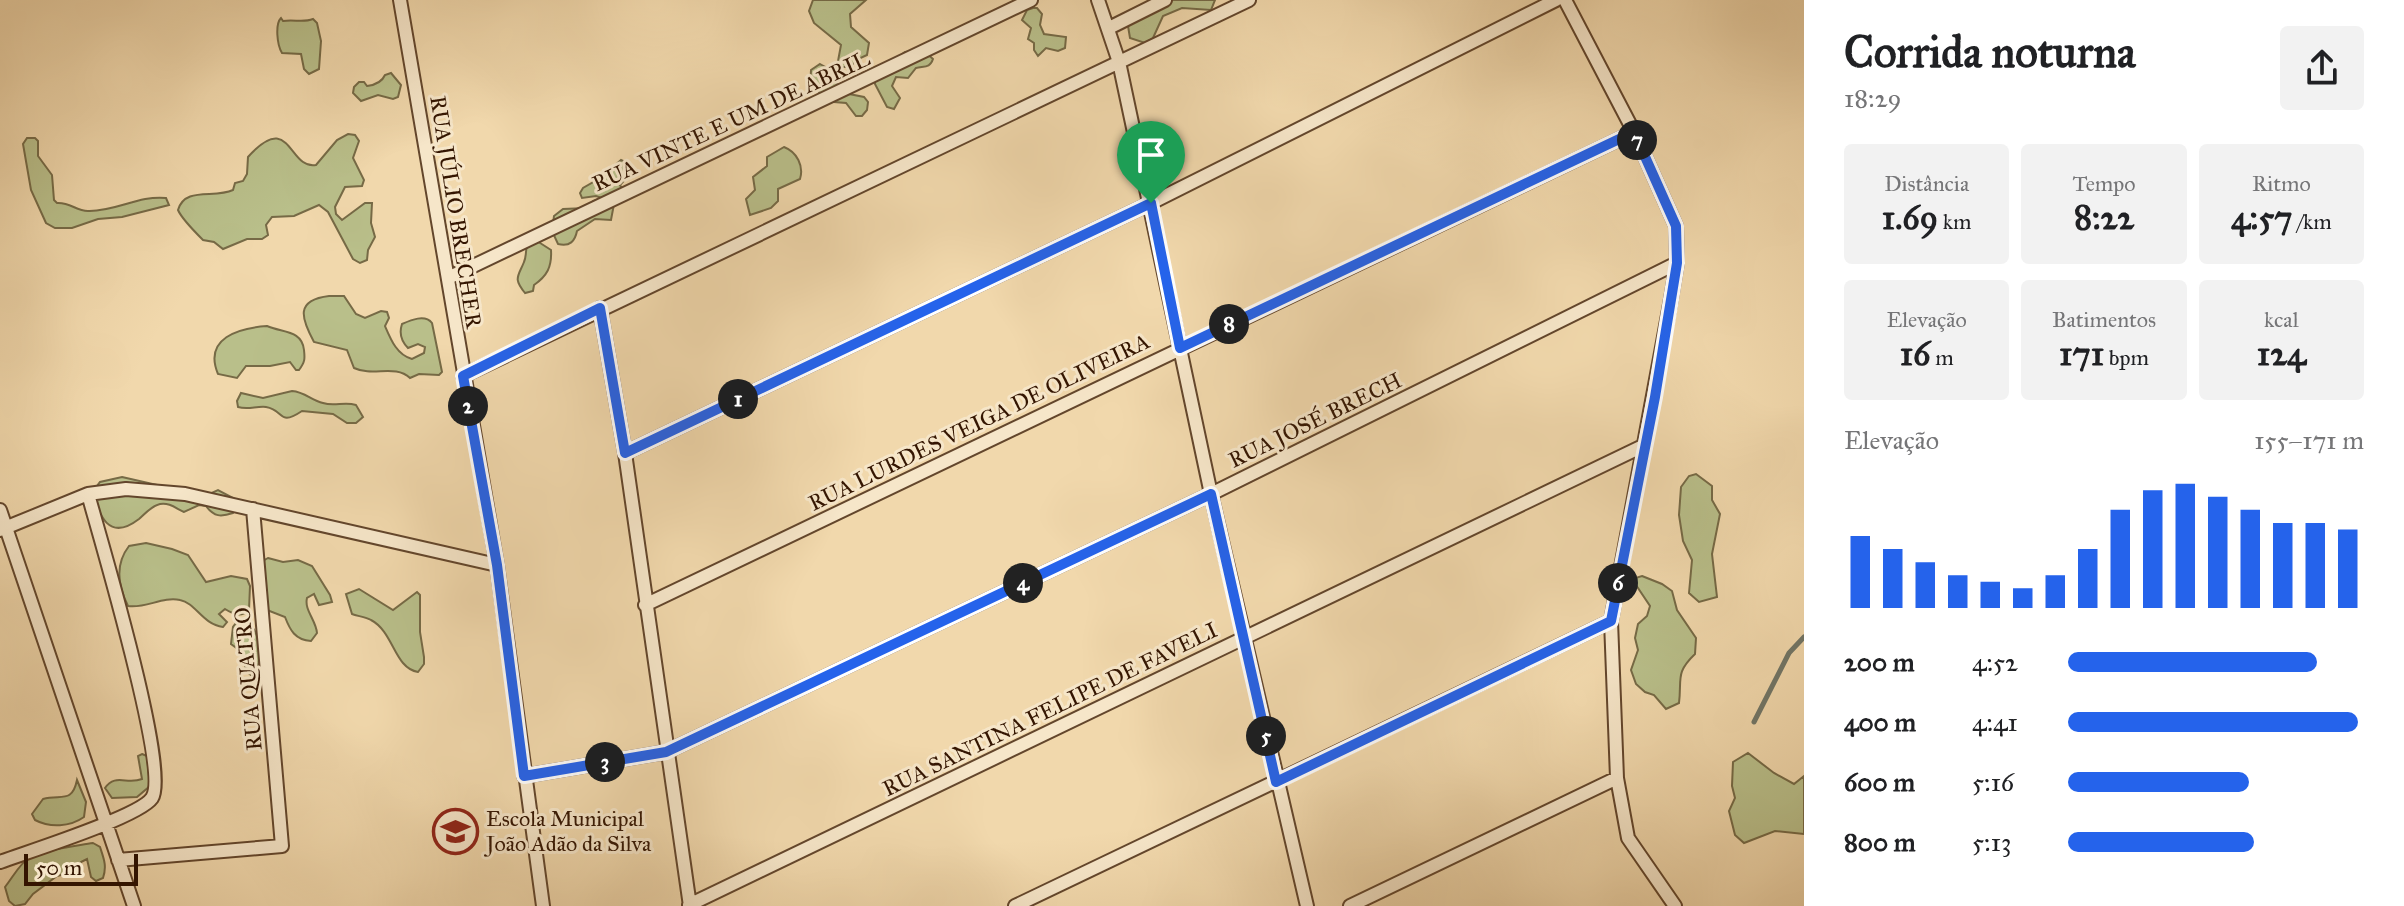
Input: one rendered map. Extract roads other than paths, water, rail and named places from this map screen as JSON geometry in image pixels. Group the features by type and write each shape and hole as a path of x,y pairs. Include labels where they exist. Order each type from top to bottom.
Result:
{"street":[{"name":"RUA JÚLIO BRECHER","path":"400,0 497,565 543,906"},
{"name":"RUA VINTE E UM DE ABRIL","path":"448,278 1031,0"},
{"path":"1098,0 1119,62 1211,494 1307,906"},
{"path":"1109,28 1165,0"},
{"path":"463,376 1249,0"},
{"path":"625,453 1151,203 1556,0"},
{"path":"1565,0 1634,132 1676,226 1677,263 1611,621 1617,778 1628,838 1675,906"},
{"name":"RUA LURDES VEIGA DE OLIVEIRA","path":"645,605 1634,132"},
{"name":"RUA JOSÉ BRECH","path":"524,776 666,752 1211,494 1677,263"},
{"path":"600,308 625,453 690,906"},
{"name":"RUA SANTINA FELIPE DE FAVELI","path":"690,906 1645,445"},
{"path":"3,529 88,494 126,489 185,494 497,565"},
{"path":"0,862 105,824 150,802 157,789 155,764 126,632 88,494"},
{"name":"RUA QUATRO","path":"118,860 282,846 253,509"},
{"path":"0,510 3,529 134,906"},
{"path":"1015,906 1611,621"},
{"path":"1350,906 1617,778"}],"waterway":[{"path":"1754,722 1789,653 1804,637"}],"place":[{"name":"Escola Municipal João Adão da Silva","path":"455,831"}]}
